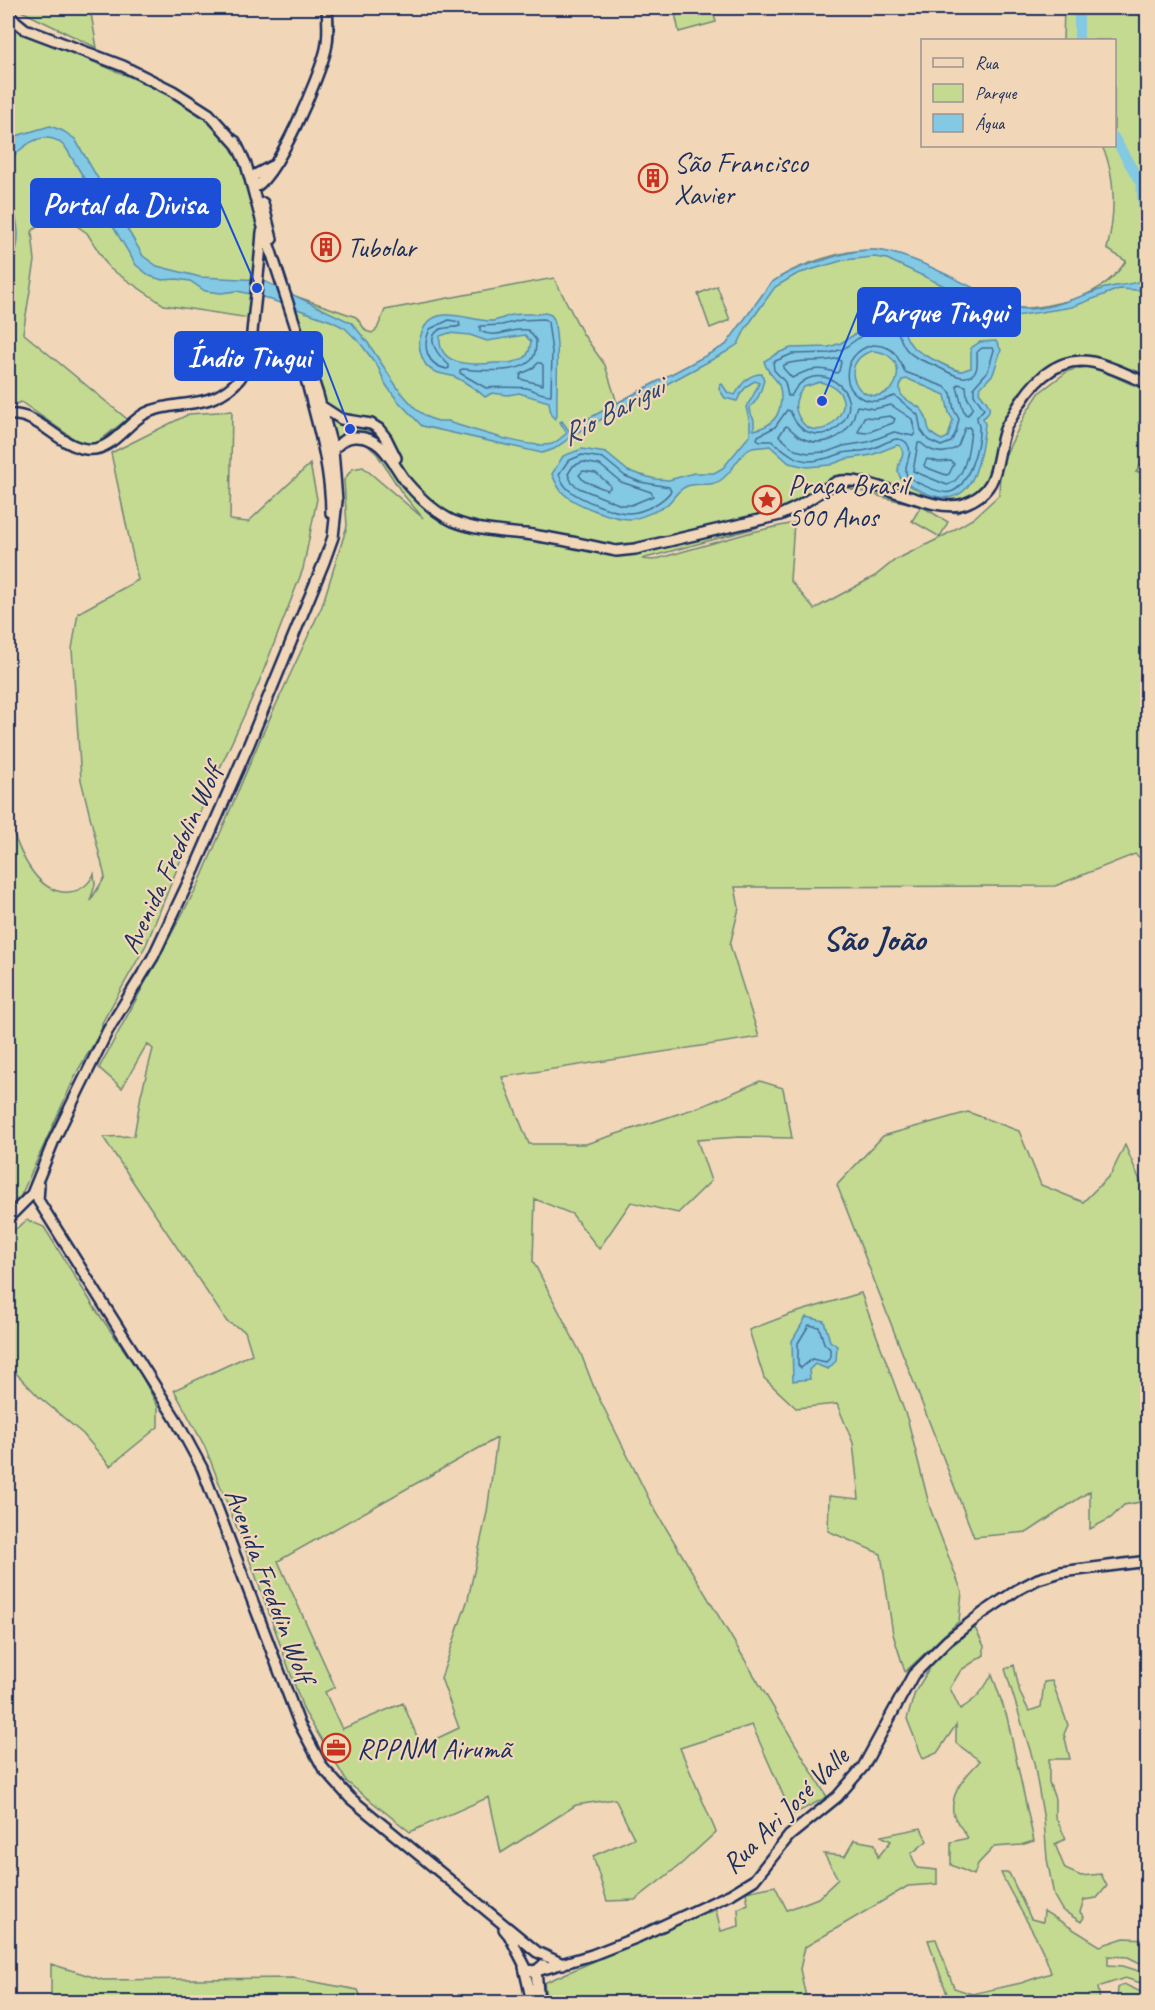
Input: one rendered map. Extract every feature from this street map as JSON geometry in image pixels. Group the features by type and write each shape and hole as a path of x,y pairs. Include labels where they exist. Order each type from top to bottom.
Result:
{"main road":[{"path":"254,182 280,157 318,75 327,47 329,29 327,8"},
{"name":"Avenida Fredolin Wolf","path":"8,15 25,29 123,66 209,114 235,141 254,182 270,227 275,262"},
{"name":"Avenida Fredolin Wolf","path":"254,182 263,226 291,311 328,450 334,487 326,558 249,744 186,887 153,957 108,1030 54,1140 41,1171 34,1199 58,1232 176,1418 202,1468 299,1723 323,1768 350,1798 488,1911 514,1936 539,1953"},
{"path":"8,415 23,416 71,444 84,449 97,450 111,442 136,419 149,412 206,400 220,395 234,385 245,371 250,350 263,226"},
{"path":"259,274 266,266 275,262"},
{"path":"328,450 339,442 356,437 368,439 380,445 415,491 436,512 469,526 616,551 648,547 762,521 790,511 842,480 957,506 974,499 992,481 997,470 1004,432 1018,405 1047,372 1070,362 1093,362 1148,383"},
{"path":"317,408 329,410 346,421 371,424 379,429 415,491"},
{"path":"337,417 343,435 339,442"},
{"path":"8,1218 34,1199"},
{"name":"Rua Ari José Valle","path":"538,1971 638,1937 731,1894 754,1880 789,1836 837,1797 863,1767 913,1676 948,1640 983,1613 1027,1585 1061,1572 1148,1561"},
{"name":"Avenida Fredolin Wolf","path":"514,1936 532,2002"},
{"path":"538,1971 530,1971 524,1966 524,1955 530,1951 563,1964"},
{"path":"539,1953 543,1964 538,1971 539,2002"}],"green space":[{"path":"15,8 90,8 97,48"},
{"path":"674,8 712,8 716,22 679,32"},
{"path":"1067,8 1138,8 1147,17 1147,374 1095,359 1051,374 1022,404 1007,438 1001,464 1026,413 1040,392 1068,371 1091,366 1147,389 1147,455 1136,472 1147,471 1147,863 1135,854 1055,886 735,887 739,908 730,945 759,1037 502,1077 529,1144 586,1144 705,1105 760,1081 783,1088 792,1138 739,1137 697,1140 711,1181 678,1213 631,1202 599,1249 572,1214 535,1199 533,1261 581,1354 595,1390 651,1503 827,1797 792,1815 752,1725 680,1748 716,1832 680,1865 635,1900 607,1901 593,1856 634,1838 615,1799 576,1805 501,1853 489,1797 410,1832 347,1782 304,1711 255,1574 205,1447 174,1390 252,1354 245,1331 227,1322 103,1137 134,1136 141,1095 153,1049 147,1044 122,1088 99,1068 199,883 262,735 322,606 347,526 344,480 352,469 363,467 423,518 402,493 377,454 367,445 355,442 333,450 289,294 356,317 366,331 372,333 377,329 385,310 554,278 583,334 605,365 617,403 726,345 770,284 780,277 823,258 839,254 869,250 894,254 932,268 1011,306 1028,308 1067,301 1093,291 1108,281 1126,261 1107,249 1112,224 1113,197 1110,170 1102,147 1116,147 1116,39 1063,39 1064,9","holes":["1000,470 999,495 974,518 895,560 875,576 814,609 790,580 794,523 752,532 653,560 642,559 756,528 840,486 957,513 990,490","497,1438 487,1512 468,1599 441,1678 459,1728 421,1746 403,1703 342,1729 325,1692 335,1687 278,1561"]},
{"path":"8,21 18,31 155,87 217,125 238,159 259,225 249,318 164,305 109,268 87,233 74,224 55,221 34,229 32,232 35,261 23,333 127,419 93,446 83,445 21,402 8,407"},
{"path":"717,286 730,320 710,328 698,294"},
{"path":"232,411 230,520 248,522 310,464 317,499 303,569 258,685 203,805 146,945 102,1023 102,1030 78,1070 18,1202 8,1212 8,818 22,854 37,877 46,885 57,891 69,892 84,886 94,874 95,885 90,901 105,877 81,780 72,649 78,613 138,580 111,453 189,414"},
{"path":"921,506 948,522 940,537 912,521"},
{"path":"968,1112 1019,1131 1041,1185 1083,1202 1111,1174 1125,1145 1142,1185 1147,1190 1147,1515 1146,1501 1124,1505 1111,1518 1090,1529 1090,1491 1028,1532 974,1537 837,1185 883,1136"},
{"path":"27,1220 44,1227 96,1310 140,1373 158,1407 158,1427 110,1466 83,1434 39,1397 8,1365 8,1235"},
{"path":"861,1293 908,1421 930,1508 962,1592 959,1621 905,1672 893,1634 881,1554 828,1531 829,1496 859,1499 853,1443 837,1404 796,1408 764,1378 749,1330 788,1315"},
{"path":"975,1628 984,1646 984,1655 961,1670 950,1688 960,1709 979,1694 992,1674 1007,1717 1034,1841 1021,1845 994,1847 978,1864 974,1875 951,1865 951,1842 968,1838 955,1818 954,1797 960,1784 980,1761 956,1743 956,1725 937,1753 923,1759 907,1719 915,1692 936,1658"},
{"path":"1014,1665 1020,1693 1029,1711 1041,1707 1044,1682 1052,1681 1068,1725 1064,1734 1070,1759 1049,1759 1049,1782 1055,1799 1055,1816 1066,1839 1055,1844 1065,1869 1081,1876 1101,1874 1107,1886 1097,1898 1084,1900 1080,1912 1084,1917 1081,1922 1062,1910 1054,1896 1034,1763 1005,1669"},
{"path":"921,1828 927,1841 911,1854 917,1868 937,1870 937,1884 908,1886 805,1947 800,1969 807,2002 547,2002 544,1983 700,1915 716,1910 721,1931 739,1926 738,1909 748,1904 746,1892 775,1886 787,1910 818,1898 838,1879 824,1854 845,1856 854,1840 875,1844 878,1857 891,1841 881,1836"},
{"path":"1001,1873 1009,1873 1031,1919 1043,1922 1044,1911 1100,1946 1124,1938 1147,1939 1147,1962 1140,1963 1128,1957 1108,1956 1108,1965 1123,1966 1145,1973 1144,1984 1125,1978 1098,1987 1100,2002 887,2002 947,1994 928,1940 936,1939 954,1988 972,1994 1021,1983 1051,1973 1035,1935"},
{"path":"51,1964 103,1980 293,1978 358,1990 363,2002 51,2002"},
{"path":"1124,1984 1143,1993 1147,1992 1147,2002 1100,2002 1117,2000 1118,1988"}],"water":[{"name":"Rio Barigui","path":"50,126 75,139 143,256 157,266 200,277 262,280 352,323 399,390 417,410 438,421 449,421 517,442 552,444 567,433 560,422 562,421 569,431 726,345 770,284 796,269 840,255 869,250 894,253 923,264 1001,303 1017,308 1038,308 1060,303 1102,289 1142,280 1147,272 1147,288 1119,289 1072,307 1016,316 887,259 874,257 844,260 797,274 775,287 746,328 738,344 578,432 554,449 542,453 422,426 397,400 386,385 378,367 361,344 345,328 331,321 260,296 237,291 221,293 205,291 190,281 162,280 150,276 136,265 62,144 46,138 33,141 21,149 8,165 8,144 16,136"},
{"path":"8,189 16,219 18,238 17,248 8,267"},
{"path":"545,313 554,319 556,331 557,416 555,419 551,415 549,402 519,393 508,395 492,393 485,397 455,377 432,371 421,356 419,341 425,326 432,319 440,316 449,315 491,321 517,314","holes":["449,333 470,335 487,341 525,335 531,342 526,357 510,363 468,364 458,362 444,354 440,336"]},
{"path":"888,318 895,321 902,327 915,349 936,361 962,371 971,368 971,348 980,342 996,341 1001,350 993,374 979,392 987,402 989,412 983,418 985,424 978,464 972,479 964,490 954,497 940,497 923,492 901,480 898,466 903,452 897,445 872,455 846,459 830,465 807,467 789,463 770,446 752,448 721,480 712,484 689,485 662,508 632,519 616,517 586,507 564,494 557,485 552,474 563,456 582,449 606,453 628,471 655,479 669,480 694,473 714,473 723,468 750,435 746,407 759,383 755,381 749,385 737,401 725,398 719,389 720,385 722,384 728,393 735,395 749,378 762,374 764,380 761,391 750,407 754,430 763,427 777,415 781,400 779,385 764,361 791,348 829,347 841,343 872,321","holes":["872,351 878,351 891,358 897,371 892,388 877,396 860,389 853,373 855,364 861,357","908,379 945,395 953,420 948,437 942,440 931,433 921,409 901,394 902,380","820,382 836,389 843,399 842,409 836,420 827,427 816,430 805,426 797,413 797,399 804,387"]},
{"path":"806,1317 824,1321 830,1341 837,1346 836,1361 828,1369 815,1364 809,1370 810,1379 793,1381 792,1341"}],"waterway":[{"path":"1079,8 1079,39"},
{"path":"1116,140 1141,184 1144,214 1148,218"},
{"path":"1138,423 1148,417"}],"place":[{"name":"São Francisco Xavier","path":"653,178"},
{"name":"Tubolar","path":"326,247"},
{"name":"Portal da Divisa","path":"257,288"},
{"name":"Parque Tingui","path":"822,401"},
{"name":"Índio Tingui","path":"350,429"},
{"name":"Praça Brasil 500 Anos","path":"767,500"},
{"name":"RPPNM Airumã","path":"336,1748"}],"district":[{"name":"São João","path":"874,938"}]}
